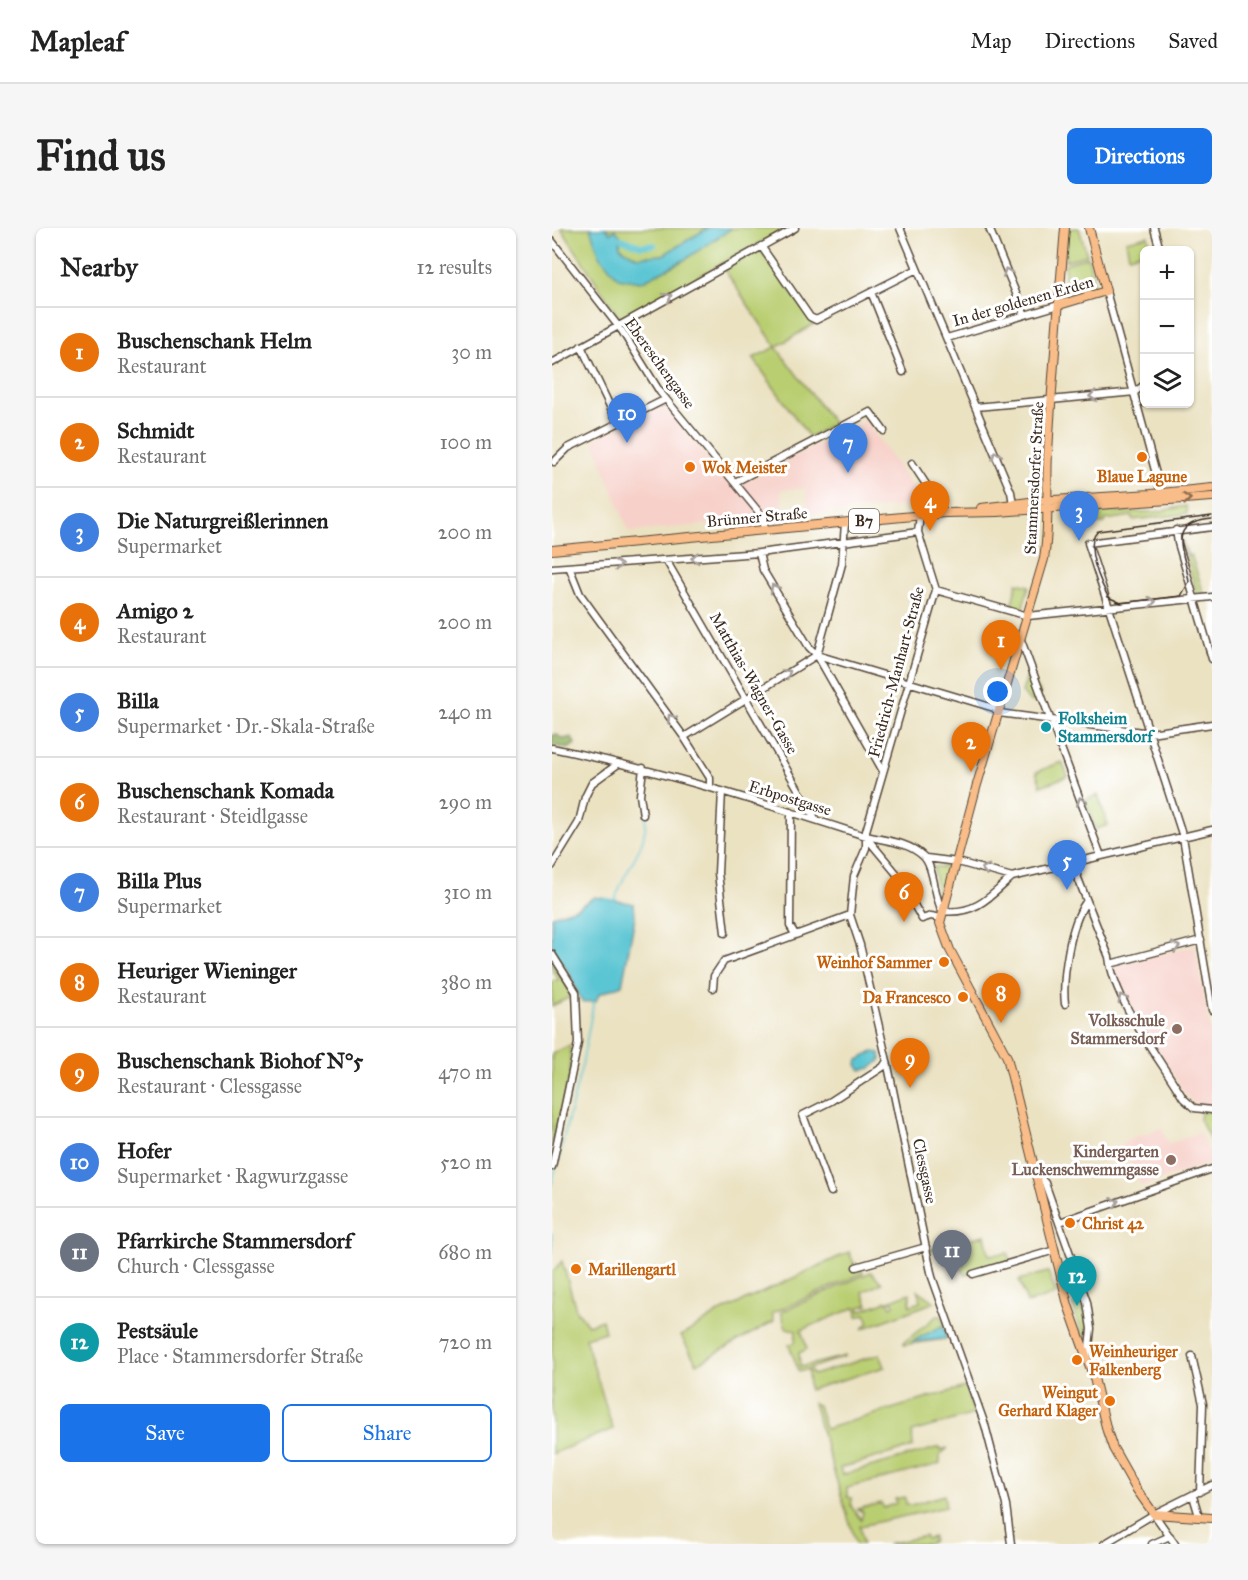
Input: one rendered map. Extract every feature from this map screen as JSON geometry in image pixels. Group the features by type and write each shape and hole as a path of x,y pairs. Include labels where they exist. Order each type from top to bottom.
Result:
{"main road":[{"name":"Stammersdorfer Straße","path":"941,914 958,862 976,788 1044,559 1051,401 1065,228"},
{"path":"1089,228 1106,291"},
{"name":"In der goldenen Erden","path":"1059,306 1106,291"},
{"name":"Brünner Straße","path":"1162,497 1212,488"},
{"name":"Brünner Straße","path":"552,549 1047,504 1162,497 1212,497"},
{"name":"Brünner Straße","path":"965,512 1013,504 1047,504"},
{"path":"941,914 951,950 1007,1057 1074,1326 1089,1363 1113,1448 1154,1514 1212,1518"}],"street":[{"path":"553,361 795,228"},
{"path":"900,228 1011,492 1013,504"},
{"path":"989,228 1025,315"},
{"path":"1154,228 1159,246"},
{"name":"Ebereschengasse","path":"552,242 616,325 666,399 762,517 764,530"},
{"path":"761,246 810,317 816,320 917,269"},
{"path":"1106,291 1162,497"},
{"path":"871,292 903,372"},
{"name":"In der goldenen Erden","path":"947,338 1059,306"},
{"path":"581,346 618,423"},
{"path":"976,407 1135,392 1140,388"},
{"path":"554,462 568,448 666,399"},
{"path":"735,482 870,412 884,431"},
{"path":"912,463 945,513"},
{"name":"Friedrich-Manhart-Straße","path":"866,836 936,590 918,532 920,516"},
{"path":"684,737 816,655 842,564 845,523"},
{"path":"1212,527 1088,543 1183,837 1212,1010"},
{"path":"1176,530 1212,659"},
{"name":"Brünner Straße","path":"552,568 570,569 759,553 918,532"},
{"path":"759,553 763,570 816,655 883,771"},
{"name":"Matthias-Wagner-Gasse","path":"666,560 816,820"},
{"path":"570,569 580,594 684,737 710,778 710,787"},
{"path":"936,590 1028,616 1212,597"},
{"path":"1021,640 1101,856"},
{"path":"816,655 994,708 999,712 1052,721 1150,732 1212,724"},
{"name":"Erbpostgasse","path":"552,748 643,768 710,787 866,836 914,848 926,858"},
{"path":"552,866 579,822 585,797 592,783 618,764"},
{"path":"643,768 640,795 643,815"},
{"path":"722,791 718,873 725,933"},
{"path":"791,812 790,926 795,934"},
{"path":"941,914 926,858 958,862 1012,877 1212,830"},
{"path":"866,836 896,873 922,919 956,912 990,900 1012,877"},
{"name":"Clessgasse","path":"866,836 866,848 854,876 850,915 860,945 887,1061 932,1277 985,1425 1006,1505 1011,1544"},
{"path":"1072,864 1119,993 1162,1065 1190,1106 1212,1110"},
{"path":"1065,1004 1063,987 1076,920 1086,902"},
{"path":"713,988 714,976 724,961 850,915"},
{"path":"1110,964 1201,940"},
{"path":"552,954 576,992 578,1038 573,1080 552,1167"},
{"path":"831,1192 803,1115 831,1101 887,1061"},
{"path":"1060,1222 1212,1169"},
{"path":"1035,1171 1045,1183 1087,1302 1092,1329 1089,1363"},
{"path":"856,1267 926,1247"},
{"path":"972,1274 1055,1250"},
{"path":"1192,1356 1203,1404 1200,1492"},
{"path":"1104,1544 1154,1514 1212,1485"},
{"path":"1193,1496 1199,1516"},
{"path":"1154,1514 1175,1544"},
{"path":"1119,1535 1120,1544"},
{"path":"1152,1544 1170,1536"}],"shaded area":[{"path":"664,405 725,480 747,481 865,420 924,504 808,514 806,488 781,490 784,517 629,532 593,440"},
{"name":"Volksschule Stammersdorf","path":"1195,946 1212,1041 1212,1104 1194,1103 1185,1094 1119,987 1113,966"},
{"name":"Kindergarten Luckenschwemmgasse","path":"1162,1128 1168,1144 1199,1133 1212,1157 1212,1163 1141,1186 1121,1142"}],"green space":[{"path":"561,228 590,228 600,256 641,282 684,260 732,228 787,228 620,319"},
{"path":"606,228 708,228 663,255 637,257 620,247 620,235 615,230 610,233"},
{"path":"1068,228 1079,228 1087,255 1065,261"},
{"path":"1148,236 1150,246 1140,246 1140,253 1129,256 1126,241"},
{"path":"760,249 814,324 776,347 724,269"},
{"path":"1088,257 1095,288 1064,297 1065,264"},
{"path":"776,347 834,424 809,437 753,358"},
{"path":"1186,506 1187,514 1133,520 1132,516 1090,525 1086,512 1156,512"},
{"path":"1182,540 1188,556 1191,555 1204,594 1197,595"},
{"path":"1017,583 1029,586 1022,610 1011,607"},
{"path":"1027,677 1033,679 1041,694 1035,702 1029,701 1022,692"},
{"path":"556,734 563,739 572,737 575,744 568,749 552,745 552,736"},
{"path":"1062,762 1068,776 1041,786 1036,772"},
{"path":"1098,795 1108,825 1096,829 1085,800"},
{"path":"933,867 949,867 941,896 938,896"},
{"path":"552,962 567,985 570,997 552,1006 552,982 559,979 552,970"},
{"path":"570,1045 570,1076 552,1146 552,1054"},
{"path":"1201,1112 1212,1112 1212,1143 1200,1120"},
{"path":"985,1235 989,1255 1008,1253 1010,1262 965,1275 961,1268 964,1264 960,1258 952,1260 930,1249"},
{"path":"849,1252 856,1268 861,1269 863,1273 772,1313 774,1321 697,1364 681,1336 720,1312"},
{"path":"562,1261 577,1313 588,1325 602,1320 605,1332 585,1338 613,1429 552,1454 552,1273"},
{"path":"871,1272 882,1283 863,1292 868,1305 859,1307 860,1311 887,1301 891,1307 894,1305 893,1302 888,1301 910,1293 910,1306 920,1302 918,1290 935,1302 862,1329 869,1322 865,1314 857,1317 856,1307 801,1330 807,1349 799,1353 800,1367 846,1356 799,1372 789,1345 795,1343 796,1330 786,1328 781,1312"},
{"path":"1048,1272 1056,1294 1027,1303 1019,1280"},
{"path":"1082,1302 1088,1332 1084,1338 1072,1305"},
{"path":"937,1316 941,1316 948,1335 946,1339 904,1345 904,1342"},
{"path":"880,1354 885,1367 809,1390 808,1371 811,1371 813,1375"},
{"path":"965,1387 974,1414 912,1432 913,1447 840,1468 842,1475 940,1447 940,1450 948,1448 940,1455 940,1464 847,1488 847,1497 852,1498 851,1506 861,1520 863,1512 857,1509 881,1503 884,1508 896,1503 895,1499 905,1497 906,1504 911,1505 944,1495 946,1507 860,1526 863,1544 856,1544 813,1403 818,1405 825,1429"},
{"path":"925,1536 927,1539 933,1537 933,1541 928,1544 886,1544"}],"water":[{"path":"590,228 606,228 610,233 615,230 620,235 620,247 637,257 663,255 708,228 732,228 684,260 641,282 618,278 600,256"},
{"path":"595,897 634,904 635,917 622,985 599,994 596,1001 582,1002 568,971 552,950 552,916 577,908"},
{"path":"873,1052 880,1053 881,1060 871,1068 861,1070 857,1065 858,1060"},
{"path":"942,1326 947,1335 944,1339 911,1342"}],"waterway":[{"path":"613,236 641,246 654,245"},
{"path":"603,898 615,900 644,837 646,810"},
{"path":"552,1184 582,1065 594,1001"},
{"path":"552,1233 552,1253"}],"tram line":[{"path":"1212,516 1098,531 1094,537 1092,554 1097,573 1108,597 1121,603 1181,596 1189,582 1182,549 1183,533 1188,526 1212,519"}],"place":[{"name":"Hofer","path":"627,443"},
{"name":"Blaue Lagune","path":"1142,457"},
{"name":"Wok Meister","path":"690,467"},
{"name":"Billa Plus","path":"848,473"},
{"name":"Amigo 2","path":"930,531"},
{"name":"Die Naturgreißlerinnen","path":"1079,541"},
{"name":"Buschenschank Helm","path":"1001,670"},
{"name":"Folksheim Stammersdorf","path":"1046,727"},
{"name":"Schmidt","path":"971,772"},
{"name":"Billa","path":"1067,890"},
{"name":"Buschenschank Komada","path":"904,922"},
{"name":"Weinhof Sammer","path":"944,962"},
{"name":"Da Francesco","path":"963,997"},
{"name":"Heuriger Wieninger","path":"1001,1023"},
{"name":"Volksschule Stammersdorf","path":"1177,1029"},
{"name":"Buschenschank Biohof N°5","path":"910,1088"},
{"name":"Kindergarten Luckenschwemmgasse","path":"1171,1160"},
{"name":"Christ 42","path":"1070,1223"},
{"name":"Marillengartl","path":"576,1269"},
{"name":"Pfarrkirche Stammersdorf","path":"952,1280"},
{"name":"Pestsäule","path":"1077,1306"},
{"name":"Weinheuriger Falkenberg","path":"1077,1360"},
{"name":"Weingut Gerhard Klager","path":"1110,1401"}]}
